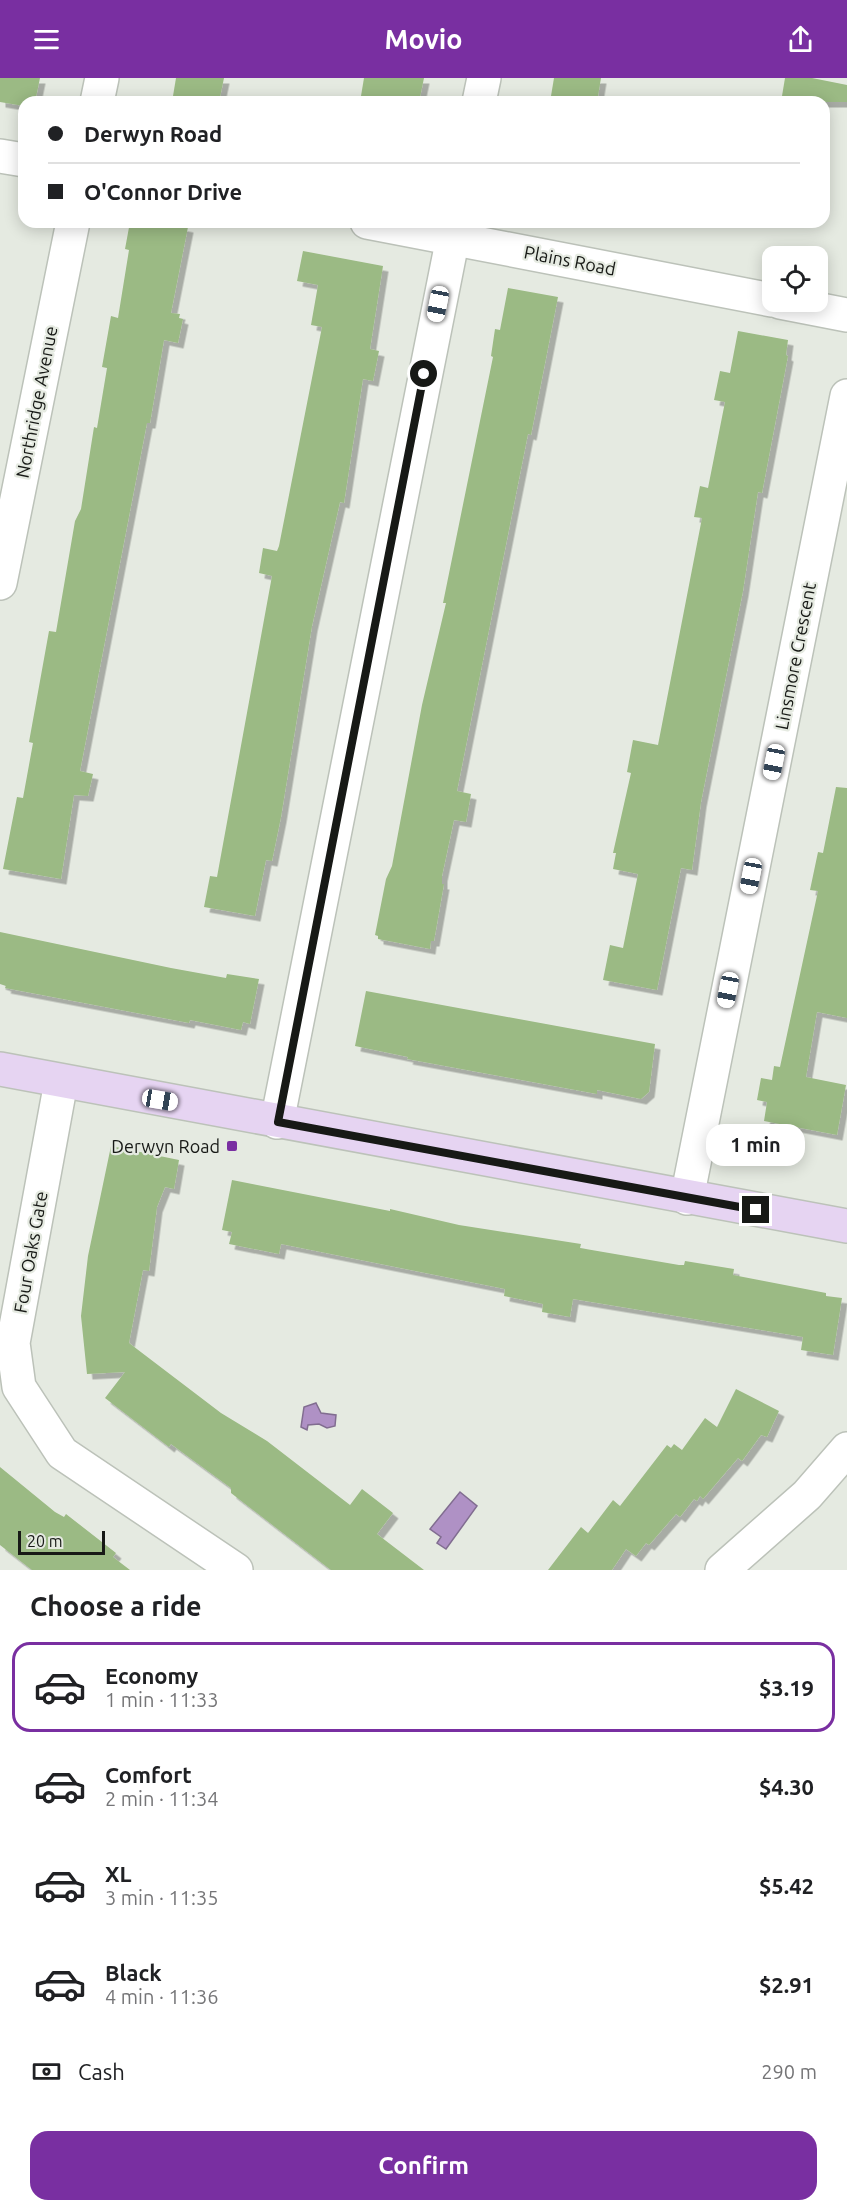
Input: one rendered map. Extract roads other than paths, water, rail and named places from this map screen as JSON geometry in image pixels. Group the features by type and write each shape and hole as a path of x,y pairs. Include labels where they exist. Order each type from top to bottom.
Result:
{"main road":[{"path":"0,1070 847,1226"}],"street":[{"path":"98,96 102,78"},
{"path":"480,96 484,78"},
{"path":"0,156 18,159"},
{"name":"Northridge Avenue","path":"0,582 72,228"},
{"name":"Plains Road","path":"432,228 454,230 762,298"},
{"path":"278,1122 454,230"},
{"path":"828,311 847,315"},
{"name":"Linsmore Crescent","path":"687,1198 847,396"},
{"name":"Four Oaks Gate","path":"61,1082 13,1342 19,1387 62,1453 236,1570"},
{"path":"722,1570 807,1495 847,1449"}],"place":[{"name":"Derwyn Road","path":"232,1146"}]}
